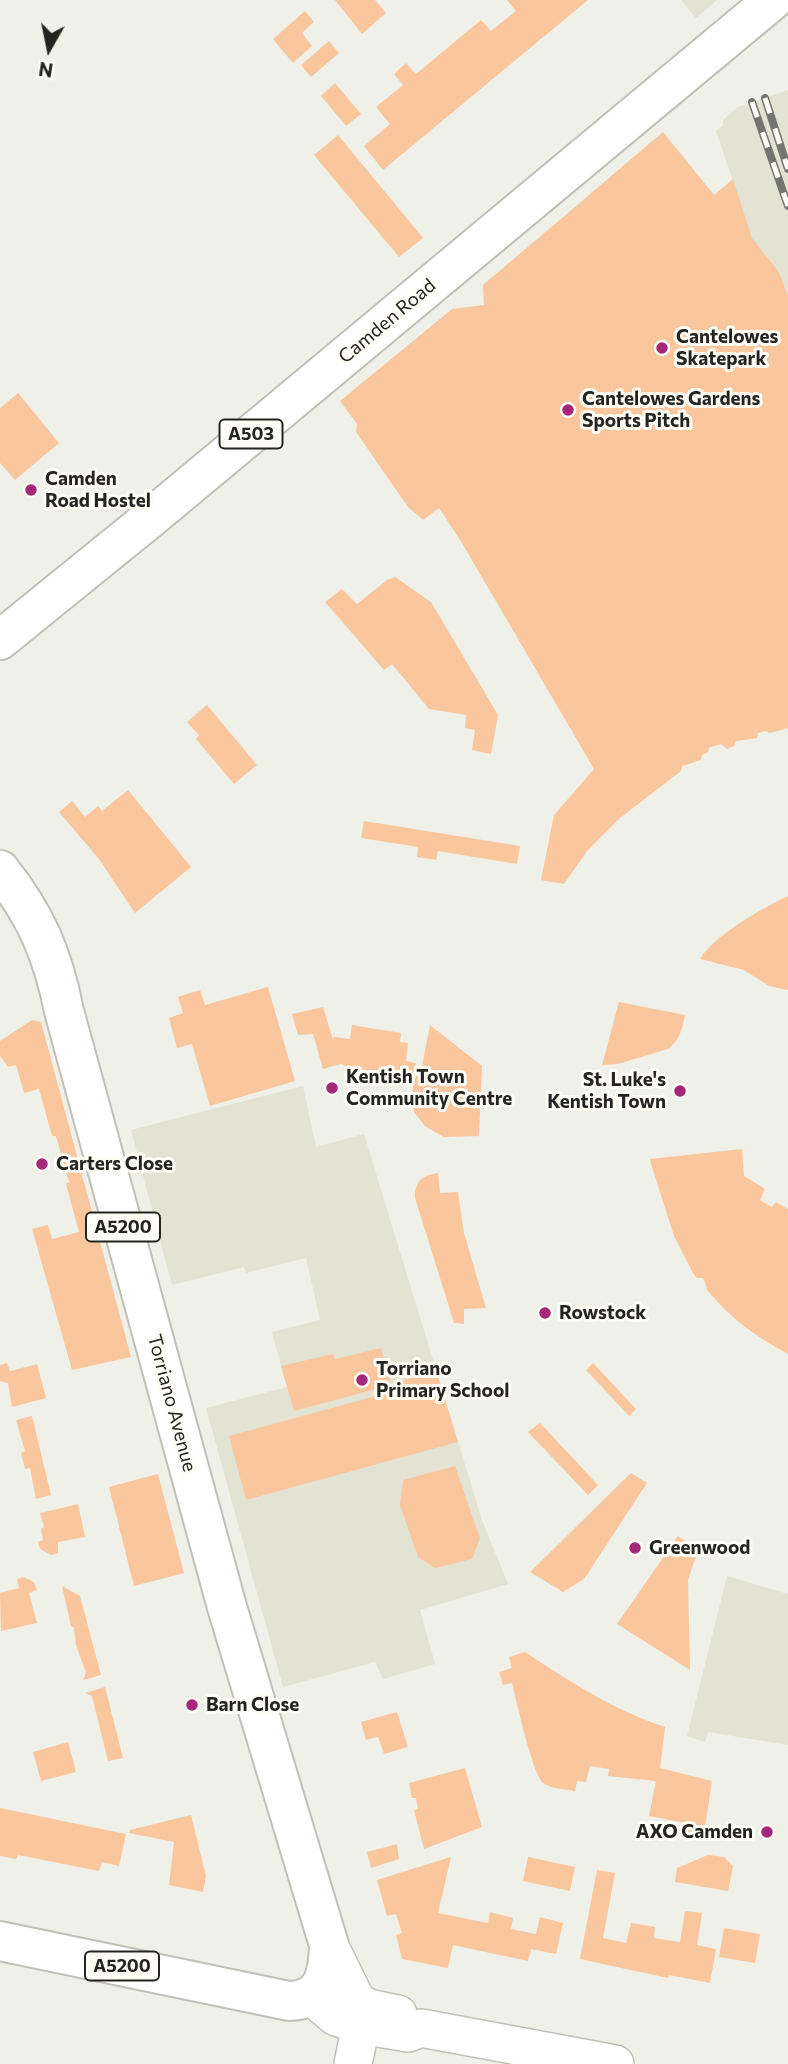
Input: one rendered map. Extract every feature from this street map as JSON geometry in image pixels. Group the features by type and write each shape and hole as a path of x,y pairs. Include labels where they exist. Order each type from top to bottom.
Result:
{"main road":[{"name":"Camden Road","path":"0,640 191,485 773,0"},
{"name":"Torriano Avenue","path":"0,870 28,908 47,945 54,967 67,1024 222,1588 329,1945"},
{"name":"A5200","path":"0,1941 289,2001 300,2001 321,1987 329,1945"}],"street":[{"path":"329,1945 357,2002 383,2011 411,2016 421,2028"},
{"path":"311,1996 336,2017 361,2025 408,2033 421,2028 615,2064"},
{"path":"353,2064 361,2025"}],"shaded area":[{"path":"335,0 375,0 386,13 362,34"},
{"path":"507,0 588,0 383,170 364,146 390,124 376,107 403,85 394,74 406,63 416,74 481,20 491,31 516,11"},
{"path":"681,0 717,0 696,18"},
{"path":"305,11 314,22 302,33 312,46 293,63 273,39"},
{"path":"329,41 339,53 311,77 301,65"},
{"path":"335,83 361,114 346,126 321,96"},
{"path":"788,90 788,296 779,272 752,238 716,131 723,125 723,120 738,107"},
{"path":"663,132 714,195 733,179 752,238 779,272 788,296 788,728 758,733 757,738 736,741 734,746 727,749 721,744 709,748 701,760 682,766 681,771 620,818 587,851 564,884 541,880 554,815 594,769 439,508 423,520 408,507 356,432 357,424 340,401 452,309 484,305 483,285"},
{"path":"338,135 423,238 399,257 314,155"},
{"path":"18,393 59,443 15,480 0,463 0,408"},
{"path":"395,577 431,602 498,715 491,754 472,750 475,730 465,728 466,715 429,709 392,664 384,670 325,602 342,589 357,604 387,580"},
{"path":"207,705 257,765 234,784 196,739 199,735 187,722"},
{"path":"128,790 191,867 135,913 99,859 59,812 72,801 85,817 98,806 102,811"},
{"path":"364,821 520,846 517,864 438,851 436,860 417,857 418,847 361,838"},
{"path":"788,896 788,990 769,986 744,970 700,959 727,932"},
{"path":"268,987 295,1081 210,1106 192,1044 177,1048 169,1018 183,1013 178,997 200,990 205,1005"},
{"path":"619,1002 685,1015 678,1038 668,1049 618,1064 602,1065"},
{"path":"323,1007 333,1040 334,1037 350,1039 352,1025 401,1033 400,1042 408,1043 406,1061 416,1063 413,1083 367,1082 365,1075 341,1064 323,1069 313,1034 298,1035 292,1014"},
{"path":"32,1020 41,1022 131,1357 72,1370 32,1229 48,1225 52,1239 79,1232 66,1184 69,1182 39,1089 24,1093 16,1065 8,1067 0,1056 0,1041"},
{"path":"430,1025 482,1066 479,1136 444,1137 425,1126 414,1112 414,1079 421,1071"},
{"name":"Torriano Primary School","path":"303,1086 316,1147 364,1134 482,1520 508,1584 420,1610 435,1664 383,1679 375,1662 283,1687 206,1408 287,1387 272,1332 320,1320 306,1258 246,1273 244,1267 172,1285 131,1130"},
{"path":"742,1149 744,1176 765,1189 760,1200 772,1207 776,1202 788,1209 788,1354 736,1319 707,1290 703,1278 694,1275 674,1236 650,1159"},
{"path":"438,1173 440,1193 458,1192 464,1233 486,1308 464,1309 464,1324 454,1323 415,1198 420,1180"},
{"path":"381,1348 391,1385 294,1411 281,1366 333,1354 335,1359"},
{"path":"7,1363 10,1371 37,1364 46,1398 12,1407 8,1383 0,1381 0,1365"},
{"path":"593,1363 636,1409 629,1416 586,1370"},
{"path":"437,1373 458,1442 246,1500 229,1436 394,1391 402,1380"},
{"path":"32,1416 51,1495 36,1499 30,1468 25,1469 21,1453 25,1451 16,1420"},
{"path":"540,1423 598,1485 588,1495 528,1432"},
{"path":"455,1466 480,1538 472,1559 435,1568 418,1557 400,1505 403,1480"},
{"path":"631,1473 647,1483 584,1579 563,1592 530,1572"},
{"path":"158,1474 184,1573 134,1586 109,1487"},
{"path":"78,1504 85,1537 58,1542 58,1553 51,1555 40,1549 38,1542 43,1540 41,1529 44,1527 40,1513"},
{"path":"678,1536 698,1550 688,1580 690,1670 617,1624"},
{"path":"727,1576 788,1594 788,1745 708,1732 705,1742 687,1736"},
{"path":"24,1577 34,1582 37,1590 29,1593 37,1623 1,1631 0,1593 19,1588 17,1579"},
{"path":"62,1586 80,1596 101,1675 83,1680 86,1673 76,1645"},
{"path":"525,1652 610,1704 665,1727 660,1768 712,1781 704,1834 684,1831 685,1823 649,1816 656,1781 608,1776 609,1769 590,1766 586,1782 577,1781 575,1791 554,1788 543,1783 530,1752 512,1683 503,1685 499,1672 512,1668 509,1657"},
{"path":"105,1687 123,1758 108,1761 92,1696 85,1693"},
{"path":"397,1712 408,1747 384,1754 378,1737 366,1740 361,1722"},
{"path":"68,1742 76,1772 41,1781 33,1752"},
{"path":"465,1768 482,1827 424,1849 414,1810 418,1809 416,1798 412,1798 409,1783"},
{"path":"0,1808 126,1834 119,1866 102,1862 99,1871 18,1855 16,1859 0,1856"},
{"path":"191,1815 206,1876 203,1892 169,1885 174,1842 129,1833 130,1830"},
{"path":"397,1844 399,1859 371,1868 367,1852"},
{"path":"708,1855 724,1857 733,1866 728,1891 675,1882 677,1868"},
{"path":"451,1857 438,1913 488,1923 490,1912 513,1918 511,1929 536,1934 540,1917 563,1923 556,1954 531,1949 528,1961 453,1945 448,1968 402,1959 396,1935 402,1933 396,1914 387,1916 377,1880"},
{"path":"528,1857 575,1867 570,1891 523,1881"},
{"path":"597,1870 615,1873 603,1938 626,1943 631,1923 655,1927 654,1938 680,1942 685,1911 702,1913 697,1945 716,1949 710,1983 669,1975 668,1978 580,1959"},
{"path":"724,1928 760,1934 755,1963 719,1957"}],"railway":[{"path":"765,98 788,169"},
{"path":"752,102 788,206"}],"place":[{"name":"Cantelowes Skatepark","path":"662,348"},
{"name":"Cantelowes Gardens Sports Pitch","path":"568,410"},
{"name":"Camden Road Hostel","path":"31,490"},
{"name":"Kentish Town Community Centre","path":"332,1088"},
{"name":"St. Luke's Kentish Town","path":"680,1091"},
{"name":"Carters Close","path":"42,1164"},
{"name":"Rowstock","path":"545,1313"},
{"name":"Torriano Primary School","path":"362,1380"},
{"name":"Greenwood","path":"635,1548"},
{"name":"Barn Close","path":"192,1705"},
{"name":"AXO Camden","path":"767,1832"}]}
